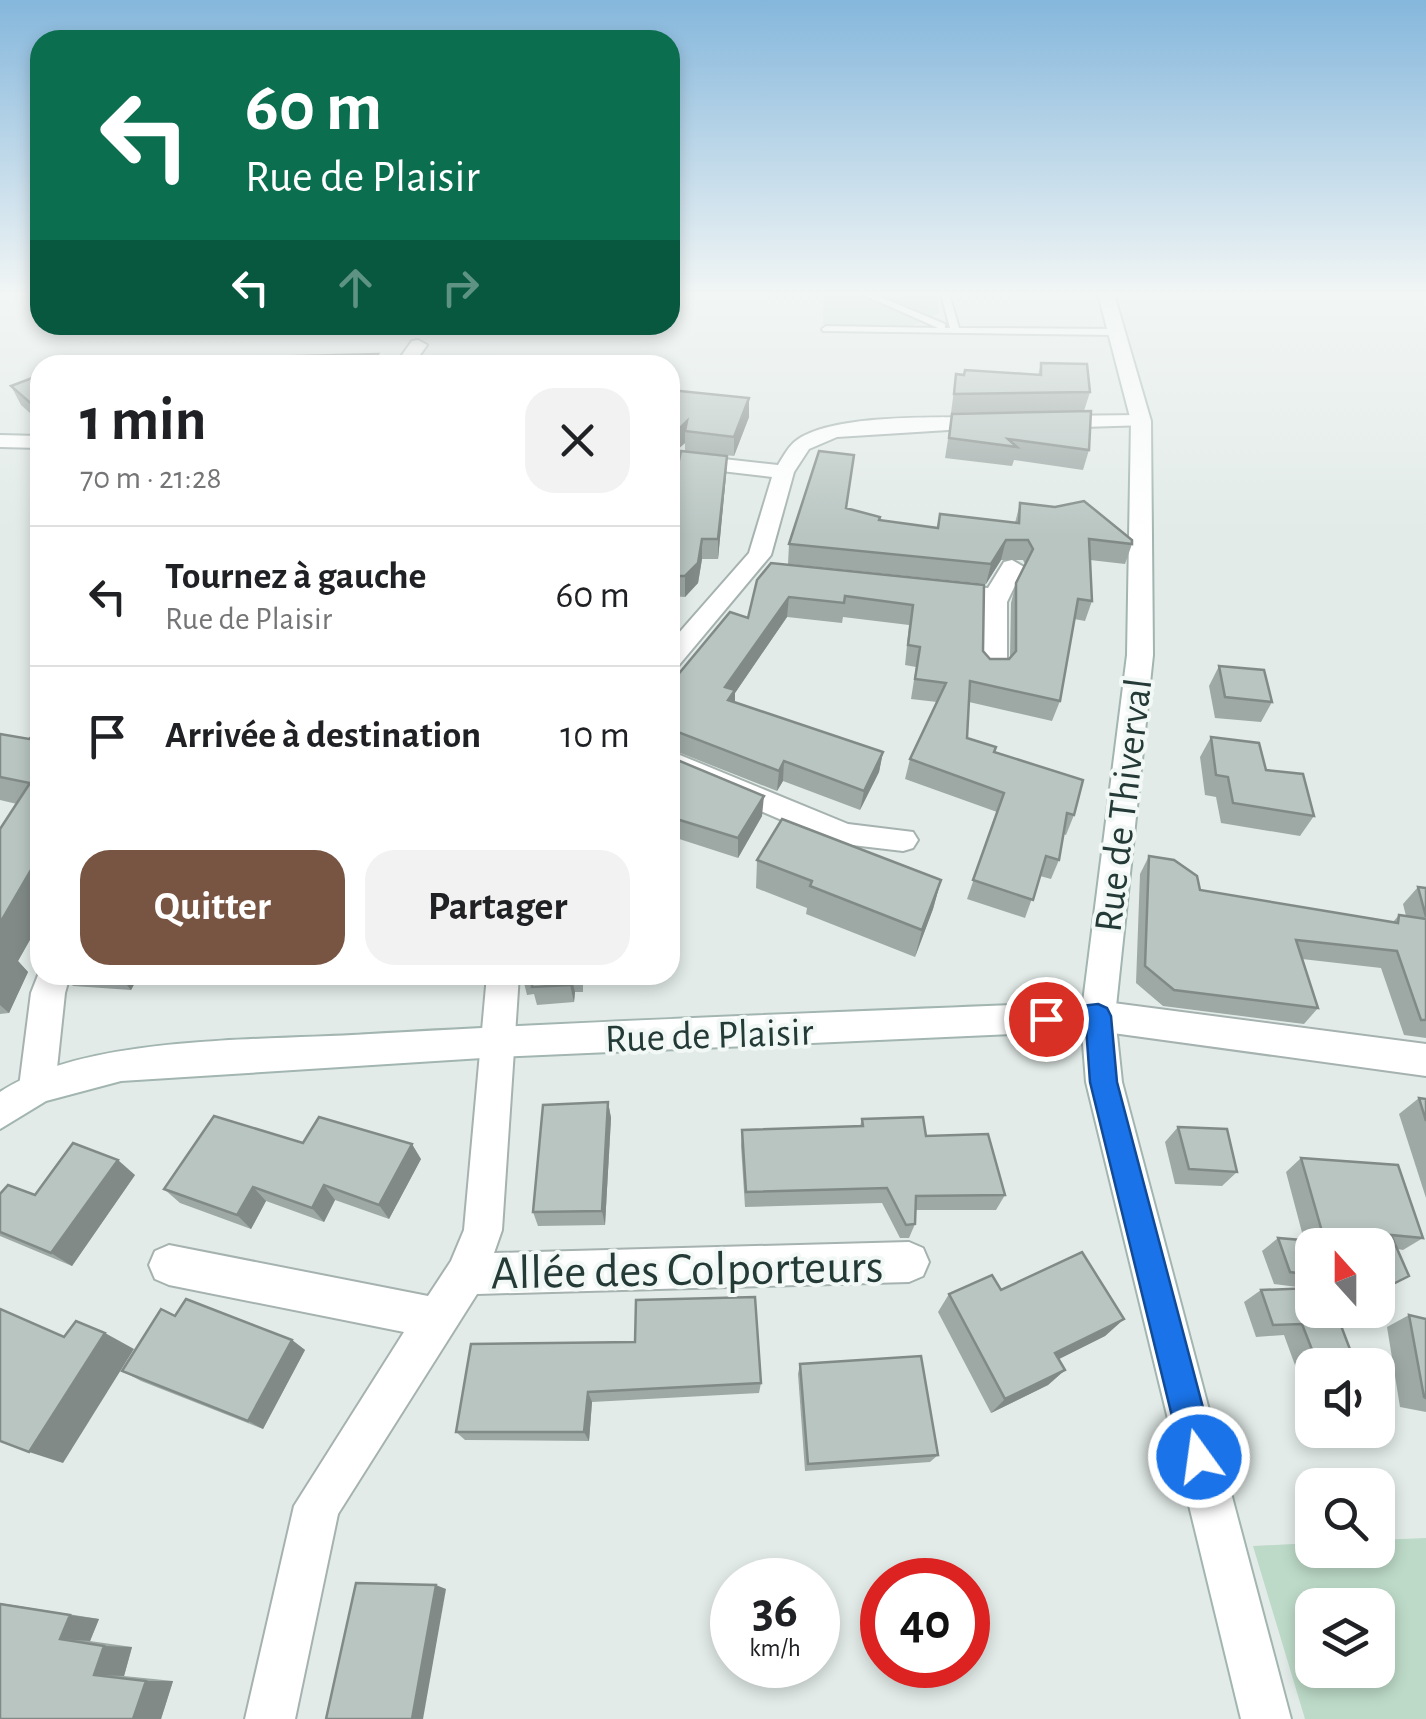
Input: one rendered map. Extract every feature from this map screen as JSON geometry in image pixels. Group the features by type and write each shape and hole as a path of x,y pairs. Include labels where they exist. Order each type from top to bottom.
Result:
{"street":[{"name":"Rue de Thiverval","path":"1129,374 1141,420 1140,656 1098,1016 1104,1082 1266,1719"},
{"path":"680,647 760,555 784,472 802,444 833,432 895,425 1141,420"},
{"path":"0,442 30,442"},
{"path":"680,459 784,472"},
{"path":"994,669 994,596 997,584 1012,566"},
{"path":"747,570 785,574"},
{"path":"918,588 994,596"},
{"path":"680,765 845,836 903,840"},
{"path":"36,1087 50,985"},
{"path":"270,1719 317,1506 466,1274 483,1230 503,985"},
{"name":"Rue de Plaisir","path":"0,1112 36,1087 121,1065 498,1042 1098,1016 1426,1060"},
{"name":"Allée des Colporteurs","path":"466,1274 909,1262"},
{"path":"169,1266 438,1319"}],"green space":[{"path":"1426,1538 1426,1719 1305,1719 1296,1688 1395,1688 1395,1588 1295,1588 1295,1686 1253,1546 1295,1544 1295,1568 1395,1568 1395,1539"}],"building":[{"path":"956,374 1088,374 1090,392 954,394"},
{"path":"30,379 30,403 11,386"},
{"path":"680,391 749,398 734,437 685,431 687,421 680,428"},
{"path":"1091,411 1089,450 1008,439 1017,447 949,438 952,414"},
{"path":"681,451 727,456 718,539 702,539 698,563 685,576 680,576"},
{"path":"819,451 854,455 846,508 880,517 879,520 938,528 940,514 1019,523 1020,503 1055,507 1084,501 1132,540 1132,544 1089,539 1092,601 1078,599 1060,701 970,681 967,738 996,747 994,752 1083,780 1074,815 1067,813 1059,860 1046,856 1033,900 973,880 1004,793 910,759 946,683 915,679 920,647 908,645 913,605 845,596 844,603 789,597 725,687 735,690 728,700 883,752 864,791 784,761 779,771 680,733 680,672 730,612 748,618 757,580 771,563 984,585 983,651 990,659 1009,659 1016,651 1016,583 1033,549 1028,540 1006,540 991,564 789,544"},
{"path":"1219,666 1264,670 1272,702 1225,697"},
{"path":"0,734 30,738 30,783 0,777"},
{"path":"1211,737 1259,743 1266,770 1303,774 1314,816 1233,803 1228,777 1216,775"},
{"path":"680,761 764,796 738,838 680,820"},
{"path":"30,783 30,872 0,923 0,829"},
{"path":"782,819 941,880 922,930 810,886 812,881 757,860"},
{"path":"1149,856 1174,860 1197,876 1200,890 1398,923 1399,915 1426,919 1426,1020 1421,1020 1397,951 1296,940 1318,1008 1174,990 1145,966"},
{"path":"1418,887 1426,888 1426,917"},
{"path":"1419,1098 1426,1099 1426,1121"},
{"path":"608,1102 602,1211 533,1212 543,1105"},
{"path":"214,1116 303,1143 319,1117 412,1144 379,1205 324,1185 312,1208 253,1187 237,1215 164,1189"},
{"path":"923,1117 926,1136 988,1134 1005,1195 916,1196 915,1224 906,1225 887,1188 746,1192 742,1130 863,1126 862,1119"},
{"path":"1178,1127 1227,1129 1237,1172 1189,1169"},
{"path":"73,1143 118,1160 51,1253 0,1232 0,1194 8,1185 35,1195"},
{"path":"1301,1158 1398,1165 1423,1238 1395,1235 1395,1228 1321,1228"},
{"path":"1278,1238 1295,1239 1295,1273 1290,1272"},
{"path":"1395,1244 1409,1276 1395,1283"},
{"path":"1082,1252 1124,1319 1055,1353 1065,1370 1005,1399 949,1294 992,1275 1001,1290"},
{"path":"1295,1289 1295,1324 1273,1325 1261,1290"},
{"path":"755,1297 761,1383 588,1392 584,1432 456,1432 471,1344 635,1342 636,1300"},
{"path":"186,1299 292,1340 248,1421 122,1371 161,1309 175,1316"},
{"path":"0,1309 64,1337 76,1321 105,1333 29,1452 0,1441"},
{"path":"1409,1315 1426,1319 1426,1398 1424,1397"},
{"path":"1304,1328 1342,1328 1350,1348 1311,1348"},
{"path":"921,1356 938,1455 808,1464 800,1364"},
{"path":"356,1583 436,1585 412,1719 326,1719"},
{"path":"0,1604 70,1615 60,1639 104,1646 94,1675 146,1681 133,1719 0,1719"}],"route":[{"path":"1046,1019 1098,1016 1104,1082 1199,1457"}]}
